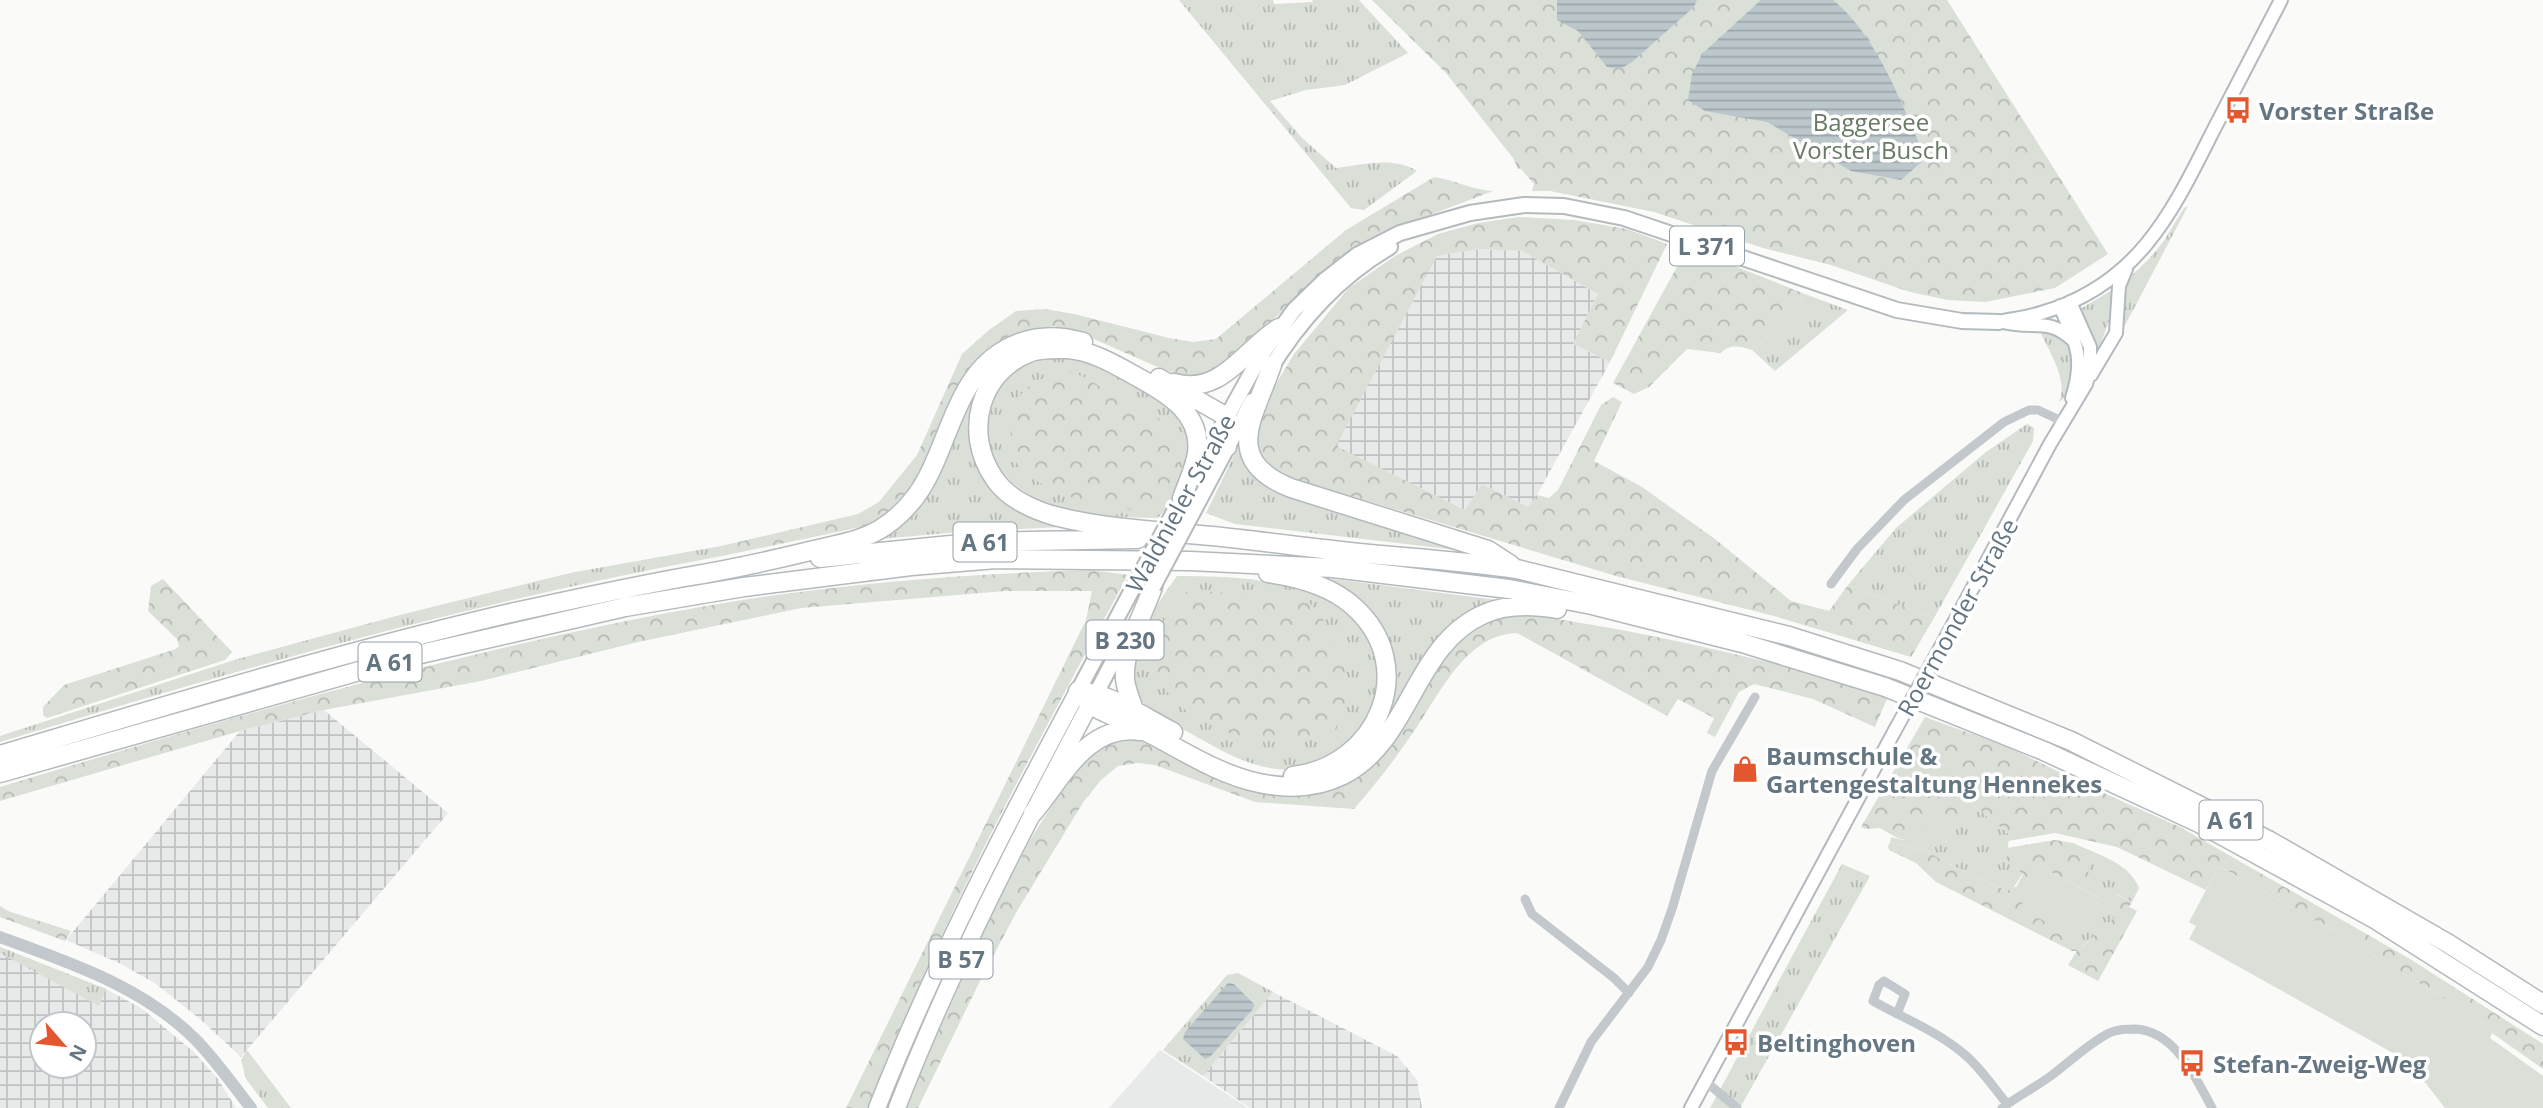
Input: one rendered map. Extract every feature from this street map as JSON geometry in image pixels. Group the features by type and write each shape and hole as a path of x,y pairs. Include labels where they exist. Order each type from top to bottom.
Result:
{"highway":[{"path":"1164,381 1187,386 1210,382 1225,374 1265,336 1279,328"},
{"path":"747,566 858,539 891,522 911,502 931,471 969,384 994,357 1024,340 1060,337 1081,341 1110,352 1227,417 1227,447"},
{"path":"1183,507 1198,452 1195,430 1185,410 1159,389 1094,355 1070,349 1053,349 1034,351 1014,360 997,374 986,390 976,428 979,449 995,480 1021,502 1056,516 1115,527 1223,537"},
{"path":"1272,366 1250,420 1247,435 1250,452 1262,472 1291,488 1488,550 1517,569"},
{"name":"A 61","path":"0,755 295,668 491,618 627,588 747,566 981,542 1223,537 1517,569 1789,636 1900,671 2071,741 2270,841 2449,944 2543,1004"},
{"name":"A 61","path":"0,773 412,656 625,607 787,581 996,559 1190,561 1333,568 1509,589 1639,617 1808,662 1885,687 2044,751 2199,823 2373,918 2543,1026"},
{"path":"1078,691 1135,712 1230,762 1260,772 1292,776 1324,769 1346,756 1363,740 1378,716 1386,684 1382,653 1374,632 1352,605 1314,584 1279,574 1190,561"},
{"path":"1135,712 1125,683 1126,665 1153,587"},
{"path":"1093,698 1147,732 1206,764 1239,778 1284,787 1322,783 1363,764 1378,749 1392,731 1436,655 1455,634 1483,614 1528,606 1639,617"},
{"name":"Waldnieler Straße","path":"877,1108 911,1023 1004,830 1078,691"},
{"name":"Waldnieler Straße","path":"897,1108 926,1033 1033,813 1093,698"},
{"path":"1033,813 1071,762 1087,747 1116,732 1147,732"}],"main road":[{"name":"L 371","path":"2129,264 2162,227 2281,0"},
{"name":"Waldnieler Straße","path":"1093,698 1171,552 1183,507 1227,417 1279,328 1309,295 1349,260 1400,233 1495,209 1524,205 1564,206 1635,222 1897,310 1962,321 2000,322 2041,313 2101,285 2129,264"},
{"name":"Waldnieler Straße","path":"1078,691 1152,552 1227,447 1272,366 1297,328 1348,274 1424,226"},
{"path":"2086,384 2116,333 2119,286 2129,264"},
{"name":"Roermonder Straße","path":"2064,422 2079,371 2076,343 2065,304"},
{"name":"Roermonder Straße","path":"1691,1108 2086,384 2090,371 2090,347 2065,304"},
{"path":"2000,322 2020,326 2051,326 2061,330 2076,343"}],"street":[{"path":"1831,584 1857,549 1904,500 2004,422 2029,410 2038,410 2064,422"},
{"path":"1559,1108 1591,1042 1648,967 1661,940 1712,771 1755,697"},
{"path":"1525,899 1532,914 1614,978 1629,993"},
{"path":"0,937 100,975 151,1003 195,1039 251,1108"},
{"path":"1897,1014 1942,1038 1965,1055 2004,1106 2050,1077 2110,1032 2125,1028 2159,1036 2172,1046 2188,1065 2212,1108"},
{"path":"1705,1081 1737,1108"}],"shaded area":[{"path":"1557,0 1697,0 1694,7 1632,62 1620,69 1607,67 1578,31 1557,20"},
{"path":"1761,0 1833,0 1864,34 1876,53 1926,158 1901,180 1851,171 1767,122 1705,111 1688,100 1692,74 1703,53"},
{"path":"1480,249 1522,251 1598,294 1573,344 1610,362 1528,507 1482,484 1465,510 1335,446 1437,256"},
{"path":"324,710 448,813 241,1057 200,1019 156,984 121,964 66,940 240,731"},
{"path":"0,947 106,989 141,1008 194,1052 218,1079 236,1108 0,1108"},
{"path":"1228,983 1234,984 1254,1004 1253,1009 1210,1057 1205,1059 1183,1039 1185,1032"},
{"path":"1273,992 1397,1056 1417,1080 1422,1108 1250,1108 1203,1076"},
{"path":"1160,1050 1248,1108 1109,1108"}],"green space":[{"path":"1179,0 1273,0 1274,4 1313,0 1359,0 1408,53 1345,85 1306,90 1270,101 1302,138 1336,168 1388,163 1408,166 1417,171 1364,210 1351,208"},
{"name":"Baggersee Vorster Busch","path":"1372,0 1947,0 2108,254 2055,288 1985,302 1948,300 1910,292 1831,265 1763,248 1654,212 1550,191 1532,191 1534,184 1518,169 1513,158 1446,73"},
{"path":"1434,177 1493,191 1388,231 1336,260 1223,367 1207,376 1185,377 1080,333 1053,326 1019,333 994,344 963,379 917,480 886,514 861,527 722,556 721,546 858,514 879,502 917,455 962,354 1016,311 1045,309 1074,314 1193,342 1216,339 1346,230"},
{"path":"2188,206 2112,350 2128,279 2163,242 2184,208"},
{"path":"1519,217 1574,220 1627,229 1667,244 1610,362 1573,344 1598,294 1522,251 1480,249 1437,256 1336,446 1465,510 1482,484 1528,507 1537,495 1549,498 1558,490 1601,405 1613,397 1622,402 1594,461 1642,487 1715,539 1791,601 1829,611 1848,585 1934,618 1911,657 1774,616 1616,576 1285,476 1263,462 1253,439 1264,404 1294,354 1349,288 1395,256 1438,234 1478,223"},
{"path":"1692,249 1805,294 1795,316 1752,350 1735,347 1720,353 1687,349 1649,387 1634,394 1613,383 1684,254"},
{"path":"2114,289 2114,322 2109,321 2100,346 2104,348 2099,352 2080,309"},
{"path":"1805,294 1848,310 1775,371 1752,350 1795,316"},
{"path":"2039,329 2052,332 2062,339 2073,360 2072,384 2067,395 2059,402 2059,375"},
{"path":"1059,357 1092,362 1110,369 1166,402 1185,424 1190,452 1187,466 1175,494 1158,518 1076,512 1045,503 1007,478 992,456 989,417 998,389 1006,378 1025,366"},
{"path":"990,365 986,381 985,475 1080,526 958,532 870,540 877,535"},
{"path":"1069,372 1082,376 1153,415 1173,432 1178,443 1178,466 1170,488 1156,508 1121,509 1079,500 1040,483 1014,459 1011,424 1017,400 1032,384"},
{"path":"2027,424 2034,428 2033,441 1934,618 1848,585 1896,528 1986,452"},
{"path":"1241,441 1257,474 1482,553 1235,524 1206,513"},
{"path":"721,546 722,556 539,594 358,638 0,742 0,736 234,660 570,573"},
{"path":"1091,570 1128,575 1023,771 957,903 897,1039 870,1108 846,1108 1086,620 1092,591 1005,591 801,608 638,642 481,681 324,710 240,731 0,801 0,787 262,710 527,642 754,598 946,577"},
{"path":"1177,576 1252,579 1279,584 1328,600 1348,614 1364,632 1376,652 1378,671 1371,712 1357,735 1324,759 1299,769 1284,770 1255,765 1228,754 1151,711 1141,700 1134,685 1132,669 1135,652 1149,619"},
{"path":"1309,576 1513,602 1476,613 1381,736 1335,768 1387,706 1381,630"},
{"path":"163,579 232,652 225,660 47,718 43,715 43,707 64,685 179,646 177,639 148,611 151,586"},
{"path":"1189,591 1303,596 1322,617 1346,674 1346,703 1335,730 1320,740 1249,742 1191,716 1157,681 1153,664 1161,625 1180,595"},
{"path":"1530,615 1711,648 1889,694 1875,727 1813,699 1754,684 1739,692 1715,737 1707,733 1714,718 1678,699 1667,716 1517,633 1498,636 1482,644 1467,657 1442,688 1397,756 1354,809 1255,802 1155,765 1137,763 1118,766 1101,780 1084,801 1017,911 918,1108 904,1108 984,930 1030,840 1079,763 1101,745 1117,737 1133,738 1169,751 1314,792 1355,778 1374,766 1390,747 1441,662 1456,644 1489,621"},
{"path":"1925,717 2008,747 2180,827 2410,959 2543,1044 2543,1069 2492,1033 2494,1029 2339,934 2219,866 2206,890 2117,847 2055,833 2008,841 2009,834 1964,797 1956,824 1929,818 1927,836 1902,839 1880,828 1861,827"},
{"path":"1964,797 2009,834 2007,861 2023,873 2012,890 2007,891 1925,850 1890,843 1891,837 1903,840 1929,818"},
{"path":"2055,840 2073,843 2089,862 2088,879 2085,884 2077,886 2042,867 2075,938 2081,941 2081,948 2117,915 2094,902 2097,897 2110,903 2115,894 2132,902 2129,907 2137,911 2098,981 2068,965 2077,951 2072,951 1936,882 1916,863 1889,850 1888,846 1890,843 1925,850 2007,891 2017,886 2023,874 2007,861 2007,848"},
{"path":"2073,843 2111,860 2128,872 2139,888 2132,902 2116,894 2110,904 2077,886 2085,884"},
{"path":"1842,864 1870,876 1740,1108 1710,1108"},
{"path":"2219,866 2339,934 2494,1029 2490,1038 2543,1076 2543,1108 2445,1108 2409,1062 2189,939 2196,926 2189,922"},
{"path":"2042,867 2097,897 2075,938 2020,908"},
{"path":"2094,902 2118,915 2077,951 2075,938"},
{"path":"0,906 71,931 65,941 0,917"},
{"path":"0,947 106,989 99,1006 0,953"},
{"path":"1238,973 1273,992 1203,1076 1163,1050 1227,975"},
{"path":"247,1050 291,1108 268,1108 246,1079 241,1060"}],"place":[{"name":"Vorster Straße","path":"2238,110"},
{"name":"Baumschule & Gartengestaltung Hennekes","path":"1745,769"},
{"name":"Beltinghoven","path":"1736,1042"},
{"name":"Stefan-Zweig-Weg","path":"2192,1063"}]}
